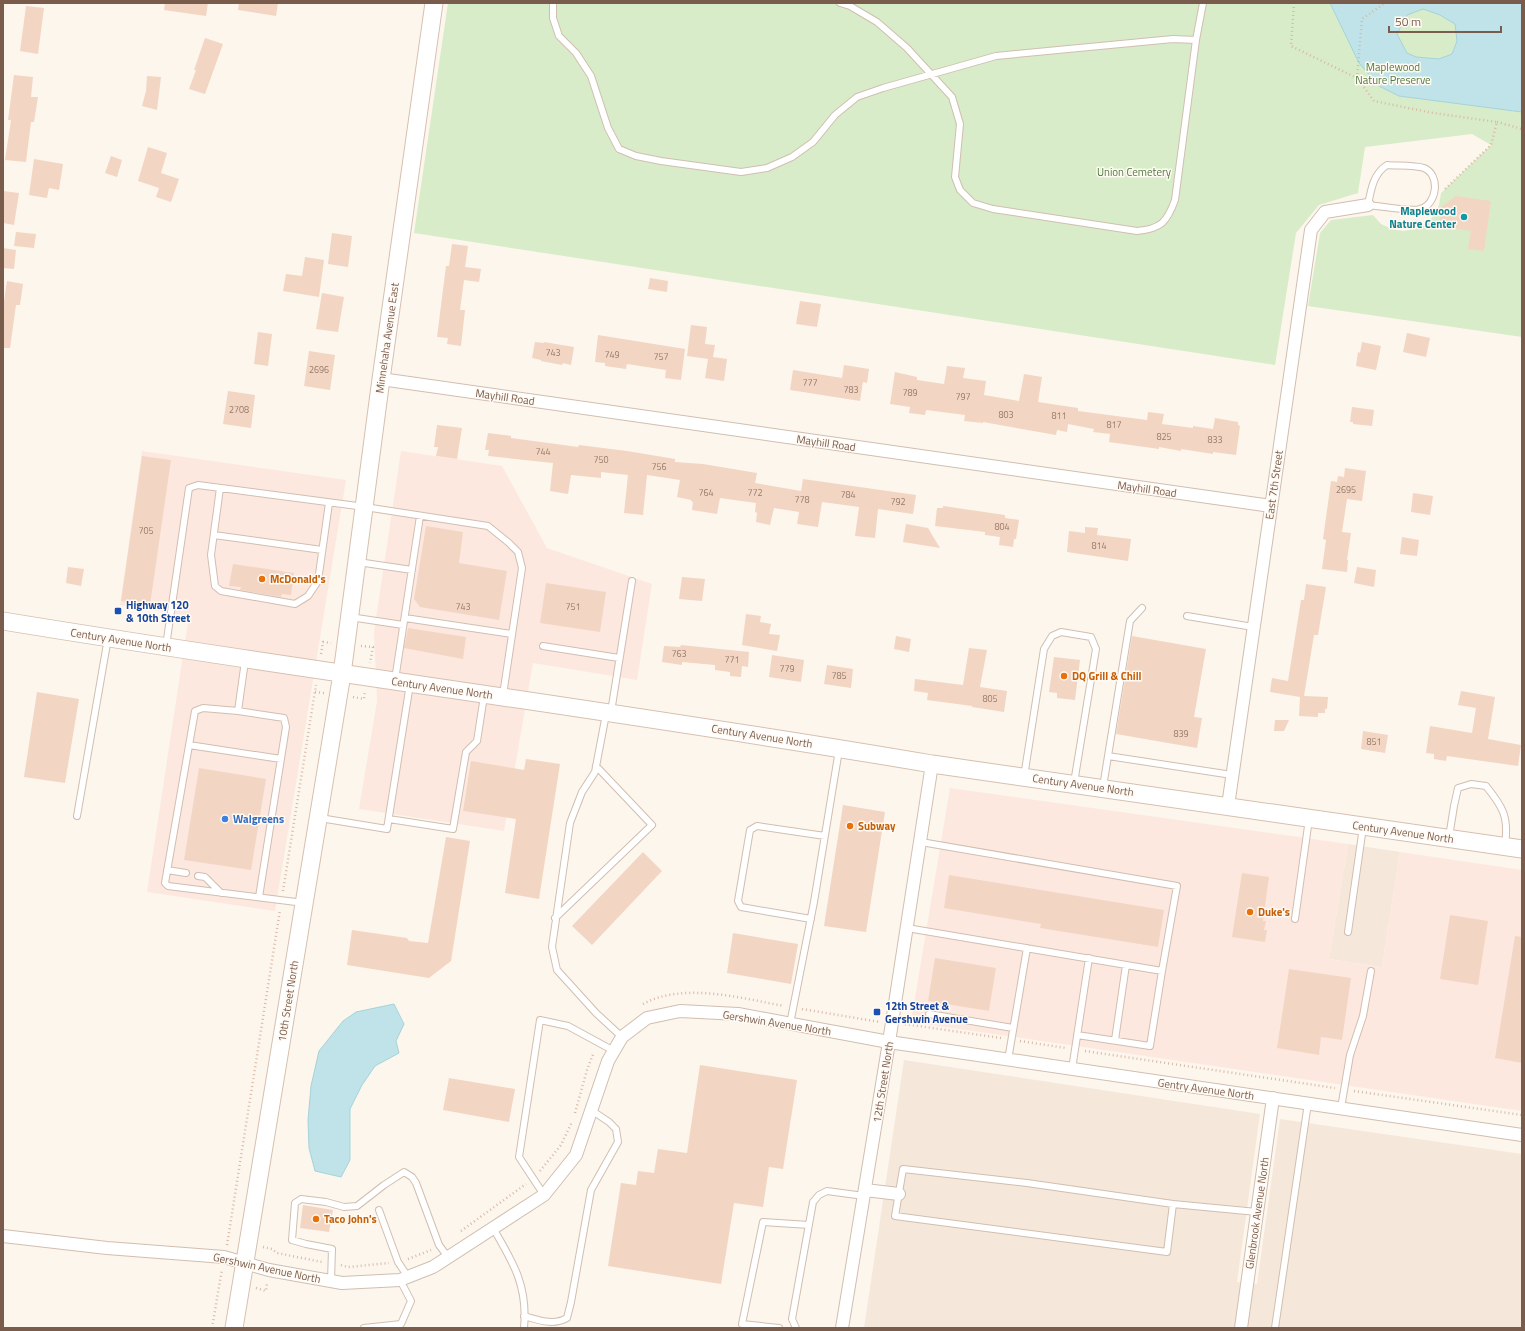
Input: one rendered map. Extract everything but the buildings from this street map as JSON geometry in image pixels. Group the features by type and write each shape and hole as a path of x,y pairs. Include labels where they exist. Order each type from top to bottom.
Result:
{"main road":[{"name":"Minnehaha Avenue East","path":"342,674 434,3"},
{"name":"Century Avenue North","path":"3,621 342,674 839,748 932,764 1522,849"},
{"name":"10th Street North","path":"234,1328 342,674"}],"street":[{"name":"East 7th Street","path":"1228,806 1311,230 1325,212 1368,205"},
{"name":"Mayhill Road","path":"382,379 1271,506"},
{"name":"12th Street North","path":"842,1328 889,1042 932,764"},
{"name":"Gershwin Avenue North","path":"3,1236 107,1248 224,1257 269,1270 342,1283 404,1279 433,1267 544,1195 576,1155 608,1061 622,1037 647,1018 680,1011 738,1014 889,1042"},
{"name":"Gentry Avenue North","path":"889,1042 1522,1135"},
{"name":"Glenbrook Avenue North","path":"1241,1328 1273,1098"},
{"path":"864,1193 899,1194"}],"lane":[{"path":"553,3 553,18 559,36 576,53 591,76 608,128 619,149 636,156 661,161 741,172 766,168 792,157 814,142 835,114 857,97 930,74 996,56 1173,39 1196,40"},
{"path":"840,3 850,6 877,22 907,48 952,97 960,124 955,177 960,190 973,203 993,209 1130,230 1151,230 1162,224 1170,214 1175,200 1196,40 1203,3"},
{"path":"1387,165 1423,168 1429,171 1433,177 1435,188 1433,198 1428,207 1419,210 1368,205 1374,179 1381,169 1387,165"},
{"path":"166,647 188,488 198,485 365,507 488,526 518,552 522,568 503,697"},
{"path":"220,488 211,555 215,586 221,591 295,604 308,596 318,581 329,503"},
{"path":"318,818 387,829 402,682 403,625 420,516"},
{"path":"214,535 322,550"},
{"path":"357,562 412,570"},
{"path":"622,1037 596,1013 557,970 552,947 555,918 570,824 582,792 595,772 609,713 632,581"},
{"path":"1103,788 1130,621 1142,608"},
{"path":"1186,616 1254,627"},
{"path":"350,617 403,625"},
{"path":"405,618 512,634"},
{"path":"1024,777 1044,649 1052,636 1061,632 1091,637 1096,650 1074,784"},
{"path":"77,816 108,638"},
{"path":"543,646 619,658"},
{"path":"238,711 246,659"},
{"path":"389,819 453,829 466,752 477,740 484,694"},
{"path":"259,897 286,727 284,718 238,711 203,708 195,711 165,883 168,886 304,903"},
{"path":"189,745 281,759"},
{"path":"790,1024 811,919 839,748"},
{"path":"1108,756 1232,775"},
{"path":"555,918 652,825 596,766"},
{"path":"1449,838 1458,788 1471,784 1486,786 1496,799 1504,814 1507,830 1505,846"},
{"path":"1295,919 1309,818"},
{"path":"811,919 741,907 738,901 741,879 750,830 758,826 825,836"},
{"path":"1348,932 1363,826"},
{"path":"920,842 1177,886 1150,1046 1077,1035"},
{"path":"167,870 186,873"},
{"path":"198,876 205,876 221,893"},
{"path":"907,928 1162,971"},
{"path":"1008,1060 1027,948"},
{"path":"1072,1069 1089,958"},
{"path":"1115,1040 1126,964"},
{"path":"1341,1108 1350,1055 1363,1016 1371,971"},
{"path":"929,1014 1013,1028"},
{"path":"544,1195 519,1157 540,1020 568,1026 614,1051"},
{"path":"1275,1328 1308,1103"},
{"path":"524,1316 551,1323 560,1322 566,1318 571,1302 591,1190 618,1142 616,1129 609,1122 591,1110"},
{"path":"1173,1204 1166,1252 895,1216 903,1169 1027,1183 1173,1204 1257,1212"},
{"path":"331,1281 332,1249 292,1240 295,1203 300,1199 326,1202 344,1207 357,1206 404,1172 412,1176 416,1183 440,1246 448,1257"},
{"path":"796,1328 792,1320 813,1202 819,1195 827,1191 864,1193"},
{"path":"364,1328 401,1324 411,1301 379,1210"},
{"path":"780,1328 742,1324 763,1222 809,1225"},
{"path":"493,1228 510,1256 520,1279 524,1298 524,1328"}],"path":[{"path":"1294,3 1291,46 1357,78 1374,101 1433,114 1497,122 1522,129"},
{"path":"1357,78 1362,18 1385,3"},
{"path":"1441,193 1491,145 1497,122"},
{"path":"212,1328 228,1238 315,692"}],"shaded area":[{"path":"142,451 346,480 275,911 147,892 189,616 120,605"},
{"path":"401,451 502,466 547,548 652,584 637,680 533,663 504,831 359,809 377,701 374,632"},
{"path":"950,788 1348,844 1329,959 1382,967 1400,852 1522,870 1522,1111 911,1022"},
{"path":"1348,844 1400,852 1382,967 1329,959"},
{"path":"904,1060 1260,1114 1237,1282 1257,1284 1280,1119 1522,1154 1522,1328 864,1328"}],"green space":[{"name":"Union Cemetery","path":"448,3 1522,3 1522,337 1308,306 1320,233 1331,220 1373,215 1381,224 1392,229 1403,231 1415,229 1425,224 1434,216 1439,205 1441,193 1491,145 1472,134 1365,147 1358,193 1319,205 1296,233 1275,365 414,233"}],"water":[{"path":"1330,3 1522,3 1522,112 1399,96 1379,86 1359,63","holes":["1423,9 1440,15 1455,24 1457,41 1452,54 1439,59 1416,57 1407,53 1397,34 1407,15"]},
{"path":"394,1004 404,1024 396,1041 399,1053 375,1066 362,1085 350,1109 350,1160 341,1177 315,1171 309,1148 308,1120 311,1086 319,1051 343,1021 356,1012"}],"place":[{"name":"Maplewood Nature Center","path":"1464,217"},
{"name":"McDonald's","path":"262,579"},
{"name":"Highway 120 & 10th Street","path":"118,611"},
{"name":"DQ Grill & Chill","path":"1064,676"},
{"name":"Walgreens","path":"225,819"},
{"name":"Subway","path":"850,826"},
{"name":"Duke's","path":"1250,912"},
{"name":"12th Street & Gershwin Avenue","path":"877,1012"},
{"name":"Taco John's","path":"316,1219"}],"park label":[{"name":"Maplewood Nature Preserve","path":"1393,73"}]}
